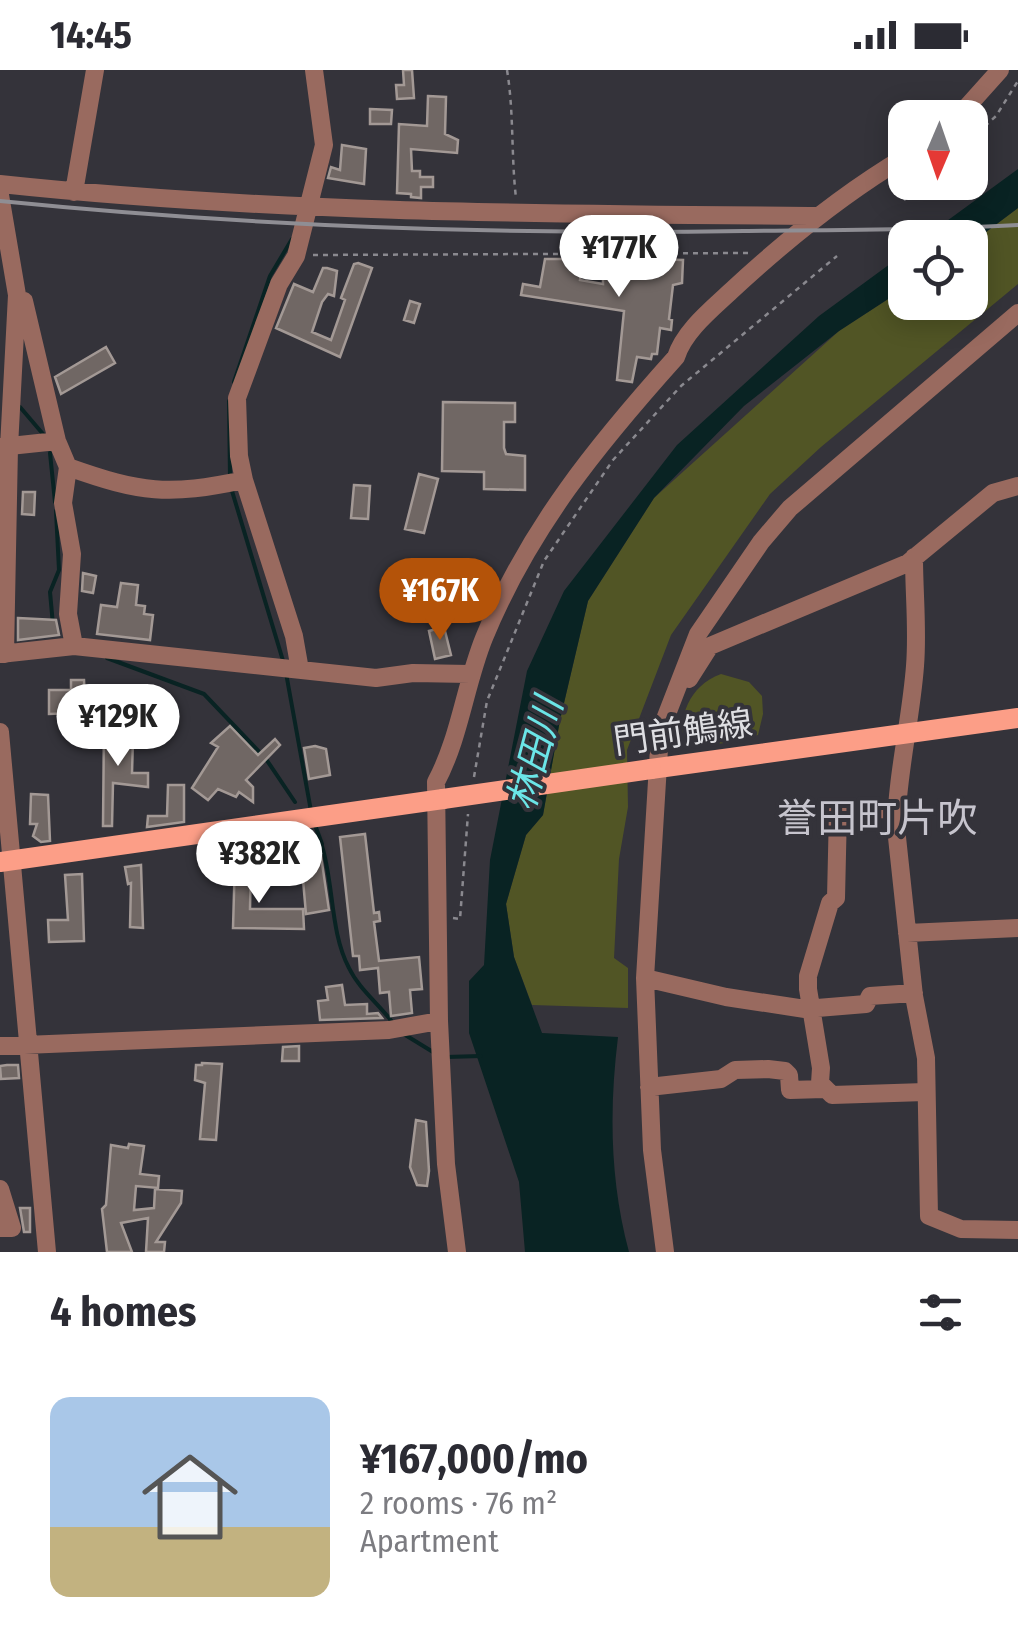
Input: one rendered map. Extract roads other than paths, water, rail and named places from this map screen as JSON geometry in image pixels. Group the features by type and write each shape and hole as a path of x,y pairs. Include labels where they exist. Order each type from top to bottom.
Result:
{"main road":[{"name":"門前鵤線","path":"6,861 1018,718"}],"street":[{"path":"74,192 95,70"},
{"path":"300,670 294,636 244,480 237,398 279,284 296,256 324,146 314,70"},
{"path":"973,100 1000,70"},
{"path":"457,1252 446,1164 439,1021 440,800 436,782 448,760 470,674 520,558 608,433 676,357 679,347 707,314 815,216 888,166"},
{"path":"0,184 307,206 518,214 815,216"},
{"path":"0,195 18,294 4,447 3,654 74,646 376,678 414,673 470,674"},
{"path":"18,294 24,299 57,441 68,467 64,503 72,554 68,614 74,646"},
{"path":"665,1252 652,1150 645,978 655,768 667,708 707,618 790,508 1018,312"},
{"path":"4,447 57,441"},
{"path":"68,467 148,491 244,480"},
{"path":"667,708 679,698 710,646 914,558 993,494 1018,486"},
{"path":"914,558 917,630 897,809 907,933 926,1058 928,1216 961,1229 1018,1230"},
{"path":"0,732 6,861 29,1046 46,1252"},
{"path":"897,809 838,810 836,898 830,903 808,976 824,1090 832,1095 925,1092"},
{"path":"907,933 1018,928"},
{"path":"645,978 726,997 812,1009 866,1004 870,996 914,993"},
{"path":"0,1046 390,1030 439,1021"},
{"path":"649,1087 721,1079 736,1070 768,1069 785,1071 790,1090 824,1090"},
{"path":"0,1189 12,1228 0,1228"}],"water":[{"path":"1018,169 1018,208 988,230 988,220 948,220 976,200 988,200 988,191"},
{"name":"林田川","path":"888,265 888,299 839,331 744,406 654,498 588,601 543,815 526,835 506,904 514,957 542,1033 618,1037 613,1145 618,1199 629,1252 525,1252 519,1182 469,1033 469,981 484,965 490,860 527,671 564,591 677,445 819,316"}],"waterway":[{"path":"234,382 270,276 292,239"},
{"path":"229,401 230,477"},
{"path":"20,407 43,434"},
{"path":"50,453 55,502"},
{"path":"232,491 284,664"},
{"path":"53,625 50,592 59,570 56,511"},
{"path":"107,658 204,694 266,759 295,802"},
{"path":"286,673 311,811"},
{"path":"315,825 322,844"},
{"path":"322,846 343,954 358,983 393,1023"},
{"path":"402,1033 433,1052"},
{"path":"446,1057 481,1056"}],"railway":[{"path":"0,201 279,223 465,230 881,230 1018,225"}],"district":[{"name":"誉田町片吹","path":"877,819"}]}
